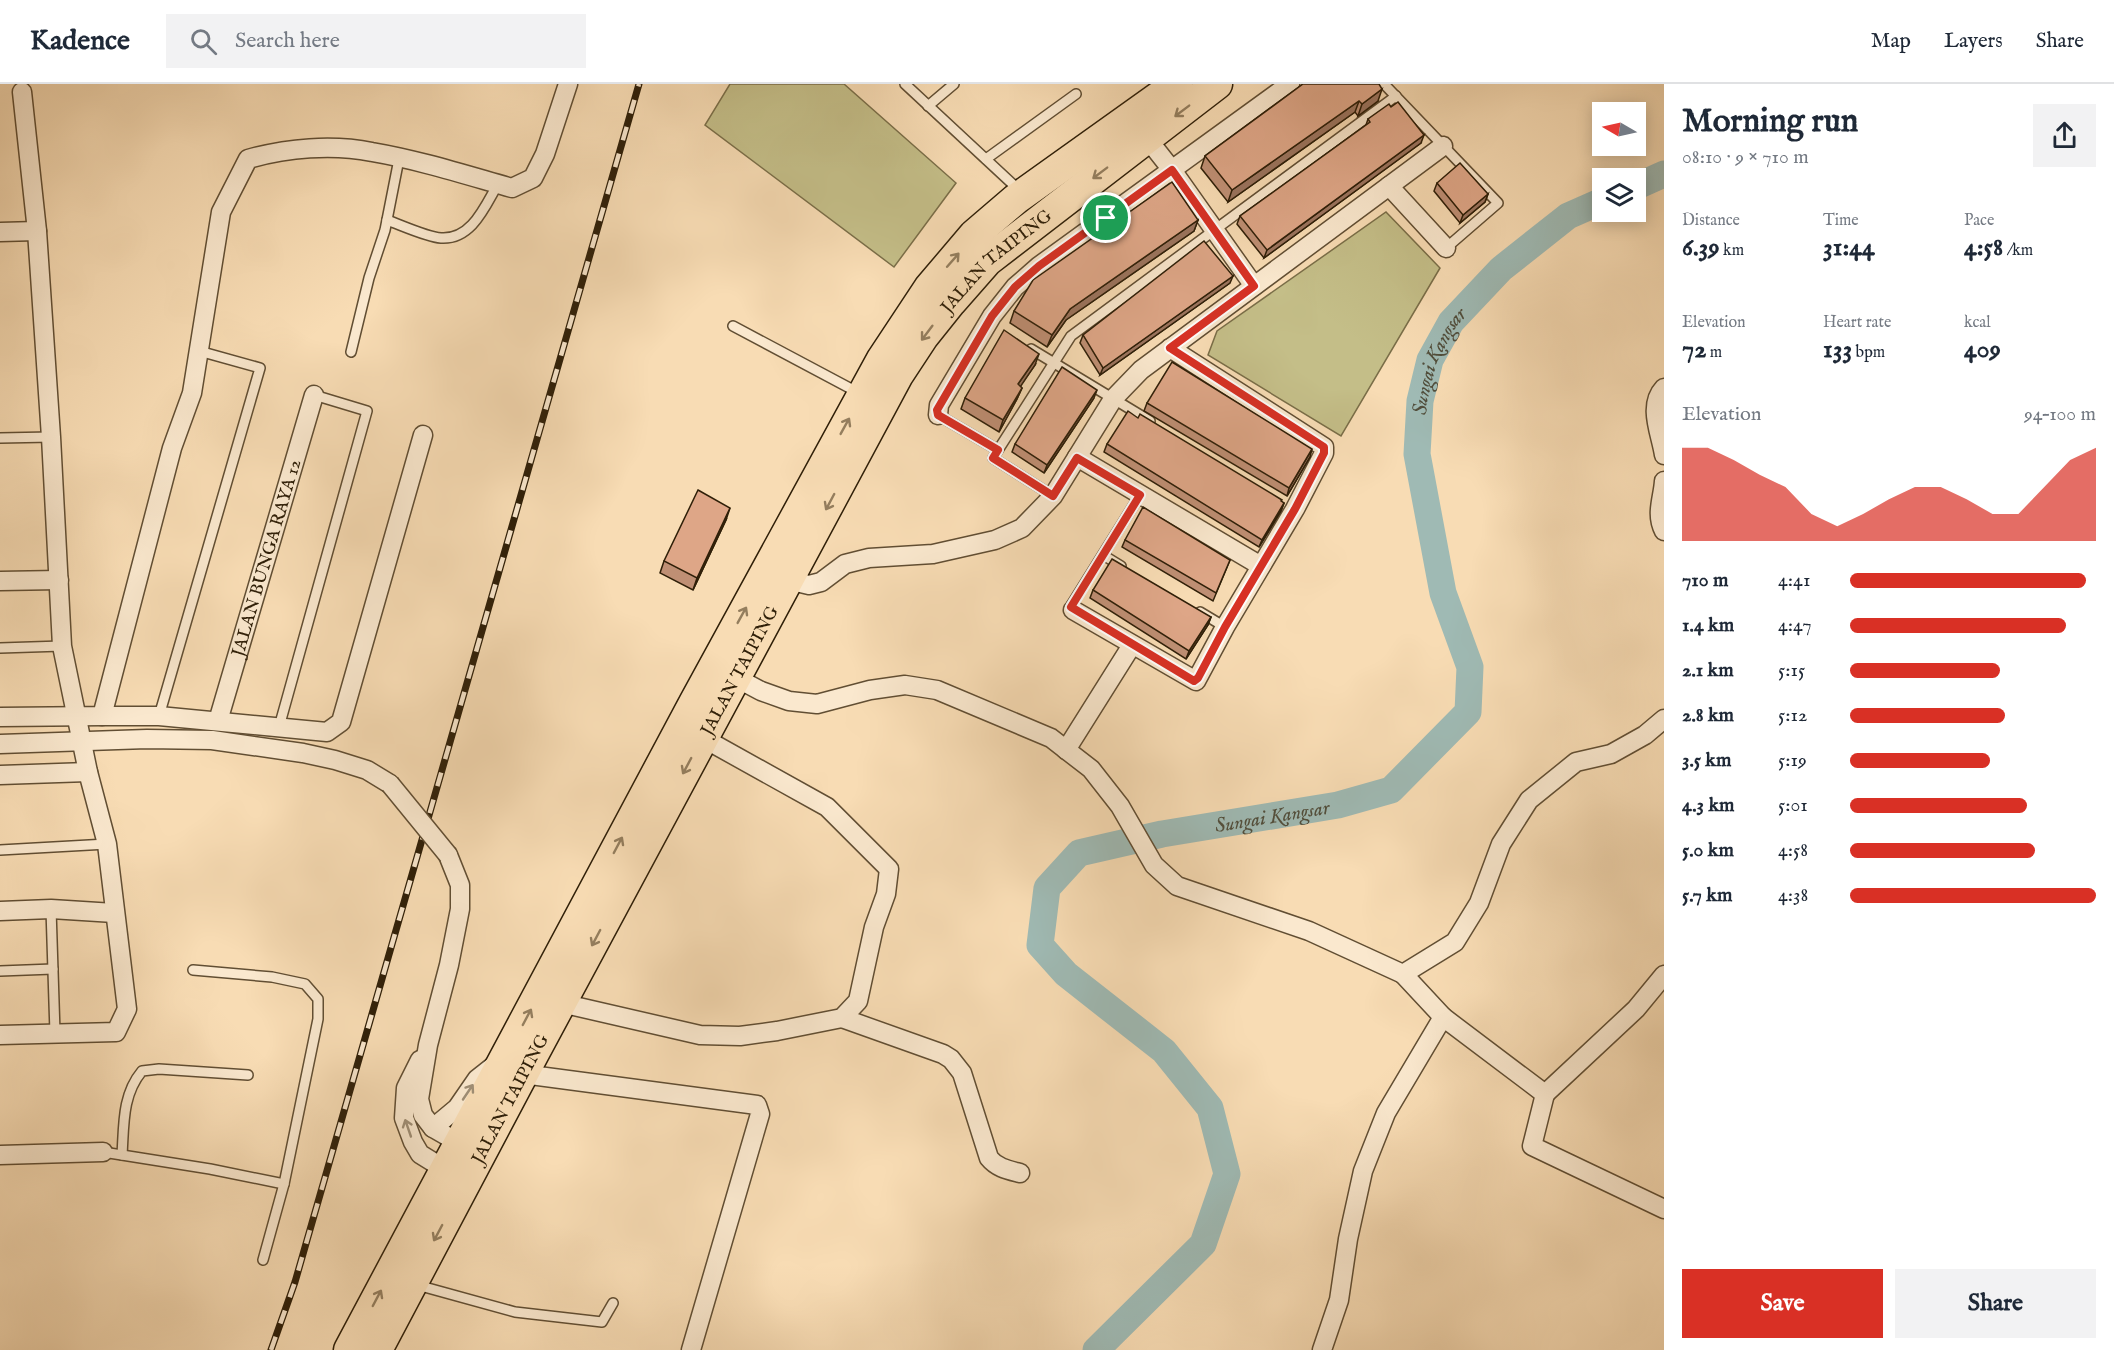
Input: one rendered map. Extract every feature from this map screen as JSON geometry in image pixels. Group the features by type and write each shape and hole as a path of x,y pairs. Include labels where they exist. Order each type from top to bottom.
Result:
{"highway":[{"name":"JALAN TAIPING","path":"349,1350 456,1176 724,672 872,401 898,375 923,337 987,261 1139,127 1177,84"},
{"name":"JALAN TAIPING","path":"514,1066 561,1003 703,738 724,672 788,580 872,401 882,359 929,288 974,235 1022,194 1217,84"},
{"name":"JALAN TAIPING","path":"377,1350 412,1284 456,1176"}],"street":[{"path":"102,716 172,448 192,393 221,212 248,159 272,152 311,148 371,151 512,188 533,178 545,154 568,84"},
{"path":"938,415 939,405 1015,287 1039,266 1290,84"},
{"path":"0,1035 116,1032 127,1009 107,844 88,772 62,646 37,231 22,92"},
{"path":"1139,127 1254,286"},
{"path":"788,580 809,585 821,582 845,564 868,558 933,554 995,540 1022,528 1053,496 1113,399 1141,370 1443,146"},
{"path":"1389,186 1446,248"},
{"path":"0,232 37,231"},
{"path":"1073,610 1196,681 1261,566 1290,506 1322,458 1324,447 1170,348"},
{"path":"1664,388 1658,394 1656,406 1656,420 1664,455"},
{"name":"JALAN BUNGA RAYA 12","path":"218,721 314,395"},
{"path":"0,717 159,716 327,732 341,722 423,435"},
{"path":"1077,458 1261,566"},
{"path":"1664,481 1659,509 1659,520 1664,531"},
{"path":"0,581 59,580"},
{"path":"1066,750 1132,645"},
{"path":"724,672 762,691 789,701 817,704 870,690 905,685 937,690 1051,738 1091,770 1120,806 1154,865 1177,886 1309,931 1403,974 1443,1017 1545,1094"},
{"path":"1403,974 1455,942 1479,903 1501,844 1529,800 1576,762 1611,754 1645,735 1664,719"},
{"path":"703,738 827,807 889,869 886,894 874,927 858,1001 842,1018"},
{"path":"0,744 147,739 223,742 303,753 335,760 367,770 390,784 448,855 460,885 460,909 449,965 428,1045 419,1099 423,1115 433,1128 470,1149"},
{"path":"0,775 88,772"},
{"path":"0,911 51,909 114,913"},
{"path":"1664,975 1636,1009 1545,1094 1532,1146 1664,1209"},
{"path":"561,1003 700,1035 750,1035 842,1018 944,1054 962,1073 988,1158 1001,1168 1020,1173"},
{"path":"1322,1350 1339,1300 1348,1239 1363,1171 1386,1113 1443,1017"},
{"path":"428,1045 406,1089 404,1118 412,1142 420,1154 456,1176"},
{"path":"433,1128 456,1108 477,1079 514,1066 757,1105 760,1114 691,1350"},
{"path":"0,1155 103,1152"}],"lane":[{"path":"905,84 1022,194"},
{"path":"928,106 954,84"},
{"path":"1384,84 1498,202 1446,248"},
{"path":"986,159 1076,94"},
{"path":"1053,496 993,458 1071,336 1396,96"},
{"path":"351,352 369,278 387,220 399,159"},
{"path":"387,220 440,238 453,236 467,231 482,212 498,184"},
{"path":"733,326 872,401"},
{"path":"1025,346 1163,429"},
{"path":"159,716 260,368 199,351"},
{"path":"279,727 368,411 314,395"},
{"path":"938,415 998,450"},
{"path":"0,438 51,436"},
{"path":"1073,610 1072,604 1140,495"},
{"path":"1102,555 1133,573"},
{"path":"1195,609 1225,627"},
{"path":"0,648 62,646"},
{"path":"0,850 107,844"},
{"path":"51,909 55,1033"},
{"path":"0,971 53,969"},
{"path":"193,970 272,976 305,984 318,999 318,1019 284,1185 263,1260"},
{"path":"122,1155 125,1107 133,1082 142,1071 159,1069 248,1075"},
{"path":"103,1152 210,1169 284,1185"},
{"path":"412,1284 515,1312 602,1322 613,1303"}],"shaded area":[{"path":"730,84 844,84 956,183 894,267 705,125"},
{"path":"1386,212 1440,268 1341,436 1208,355 1217,331"}],"building":[{"path":"1303,84 1379,84 1382,89 1362,104 1359,101 1232,190 1205,156"},
{"path":"1398,102 1424,135 1267,250 1240,216 1370,122 1368,119 1389,104 1391,107"},
{"path":"1460,163 1488,194 1463,215 1437,183"},
{"path":"1172,182 1198,220 1070,309 1052,335 1014,311 1033,280"},
{"path":"1204,241 1233,276 1103,368 1083,335"},
{"path":"1004,330 1039,354 1018,384 1022,388 1003,420 965,398"},
{"path":"1172,362 1312,449 1289,488 1147,403"},
{"path":"1062,367 1097,390 1047,465 1015,444"},
{"path":"1128,411 1138,418 1140,414 1282,500 1284,503 1262,540 1107,444"},
{"path":"698,490 730,508 697,578 664,561"},
{"path":"1143,507 1230,560 1216,593 1125,540"},
{"path":"1112,559 1211,617 1189,651 1093,590"}],"waterway":[{"name":"Sungai Kangsar","path":"1646,182 1664,174"},
{"name":"Sungai Kangsar","path":"1096,1350 1203,1244 1227,1174 1210,1108 1164,1051 1066,974 1040,945 1047,888 1079,853 1162,834 1338,805 1391,790 1468,712 1470,667 1443,593 1417,454 1420,401 1430,360 1451,322 1501,269 1568,216 1592,205"}],"railway":[{"path":"271,1350 295,1282 639,84"}],"route":[{"path":"1172,170 1254,286 1170,348 1324,447 1322,458 1295,509 1225,627 1196,681 1071,607 1140,495 1077,458 1053,496 993,458 998,450 938,415 937,410 992,316 1015,287 1039,266 1106,218 1172,170"}]}
